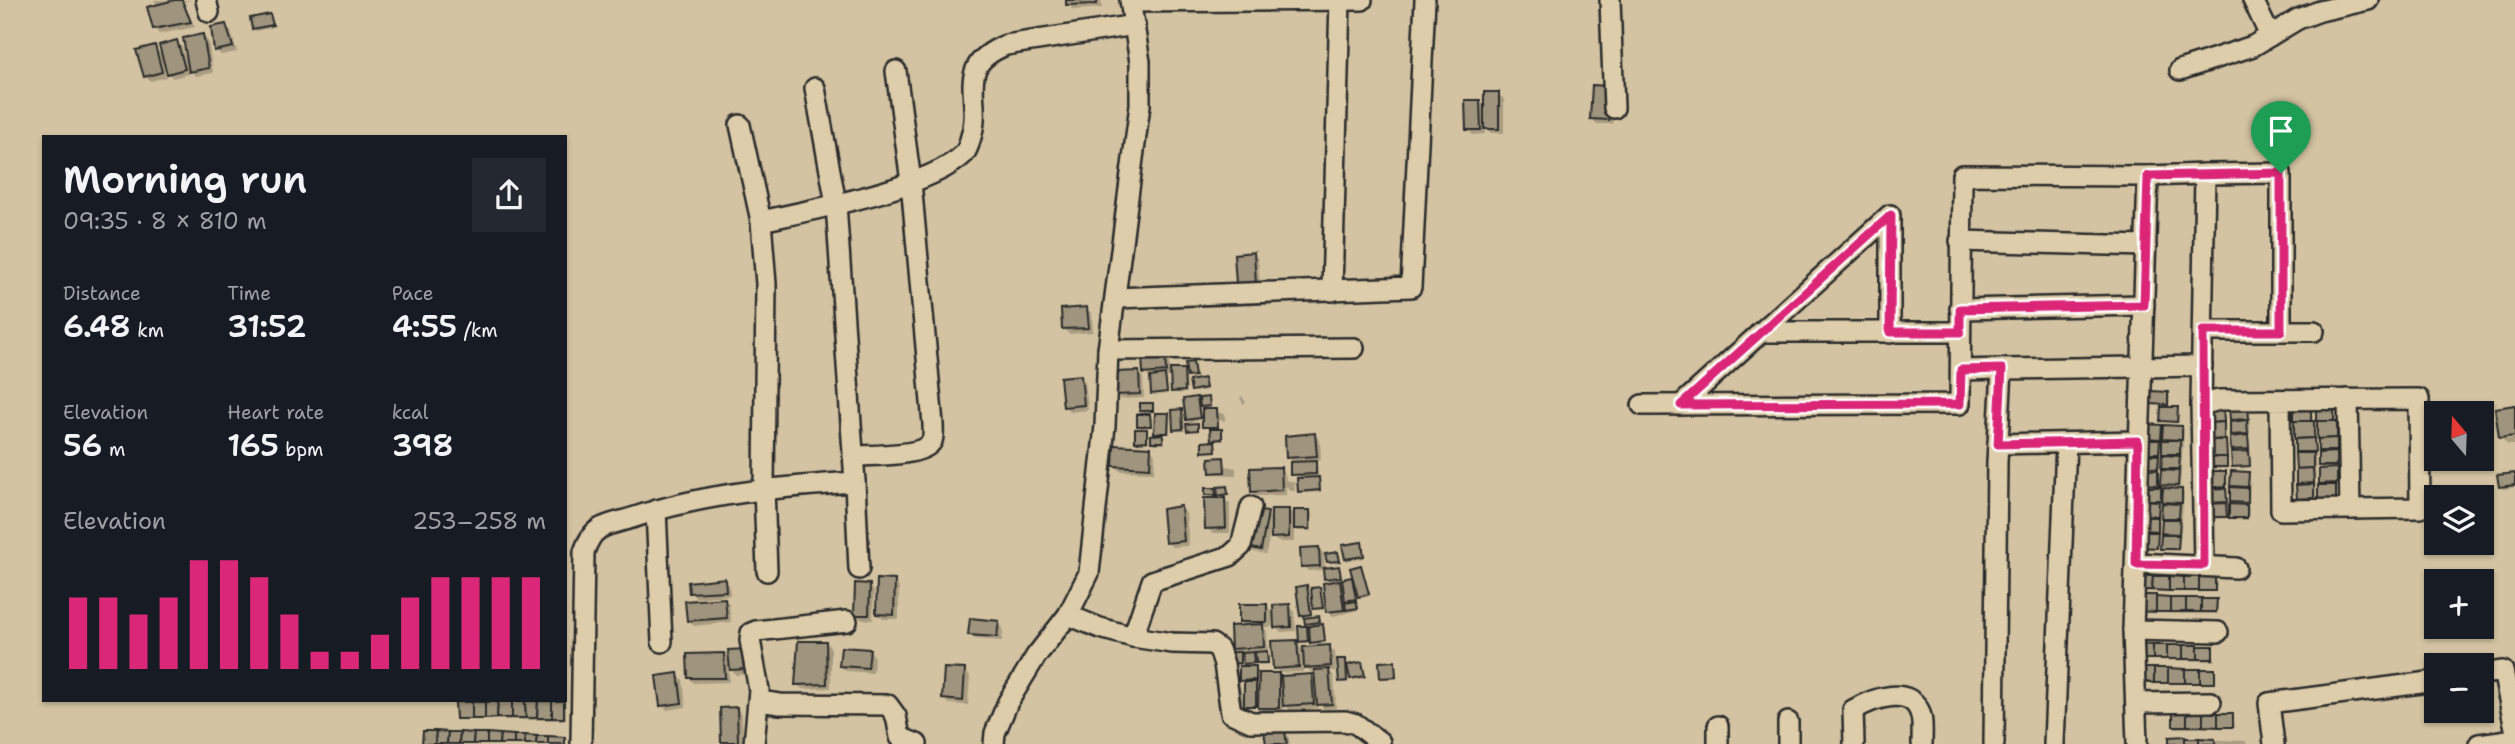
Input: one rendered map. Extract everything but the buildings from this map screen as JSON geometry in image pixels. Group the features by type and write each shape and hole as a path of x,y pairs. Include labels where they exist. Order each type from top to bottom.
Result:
{"street":[{"path":"1332,291 1340,0"},
{"path":"994,744 995,733 1008,702 1036,656 1068,615 1089,573 1105,426 1108,350 1140,105 1140,62 1130,1 1362,0"},
{"path":"1115,298 1411,287 1425,0"},
{"path":"1610,0 1614,108"},
{"path":"2253,0 2270,36"},
{"path":"2180,70 2253,46 2298,19 2368,0"},
{"path":"761,221 836,204 911,182 951,164 966,152 973,133 973,76 976,64 989,52 1006,45 1135,25"},
{"path":"853,456 915,452 926,448 932,440 933,424 911,182 896,71"},
{"path":"815,88 836,204 859,569"},
{"path":"740,125 761,221 766,284 764,488 767,571"},
{"path":"1643,405 1960,404 1962,175 2148,176 2281,173 2281,331"},
{"path":"2204,565 2201,405 2205,174"},
{"path":"2137,744 2133,630 2148,176"},
{"path":"1681,405 1891,215 1890,332"},
{"path":"1960,241 2146,246"},
{"path":"1960,309 2144,305"},
{"path":"2203,331 2314,331"},
{"path":"1761,332 1960,332"},
{"path":"1108,350 1354,348"},
{"path":"1961,370 2202,366"},
{"path":"1994,744 1998,444 2002,369"},
{"path":"2348,399 2350,509"},
{"path":"2201,405 2219,400 2419,399 2420,508 2281,510 2280,400"},
{"path":"1998,444 2138,441"},
{"path":"2054,744 2066,443"},
{"path":"581,744 574,682 584,552 588,541 598,530 656,510 764,488 855,482"},
{"path":"1133,637 1152,582 1166,575 1230,556 1241,546 1251,508"},
{"path":"656,510 662,642"},
{"path":"2136,564 2235,568"},
{"path":"1068,615 1133,637 1172,643 1212,644 1219,649 1223,658 1231,713 1245,720 1345,721 1356,724 1380,742"},
{"path":"754,744 759,701 750,640 752,633 847,621"},
{"path":"2133,630 2218,632"},
{"path":"2494,672 2503,671 2515,727"},
{"path":"2274,744 2269,704 2424,683"},
{"path":"1854,744 1853,710 1865,703 1889,696 1900,696 1918,708 1922,717 1922,744"},
{"path":"759,701 780,704 888,705 894,711 900,738 918,744"},
{"path":"2137,703 2211,702"},
{"path":"1788,722 1788,744"},
{"path":"2479,744 2515,739"}],"route":[{"path":"2281,173 2281,331 2203,331 2201,405 2204,565 2136,564 2138,441 1998,444 2002,369 1961,370 1960,404 1681,405 1891,215 1890,332 1960,332 1960,309 2144,305 2148,176 2281,173"}]}
